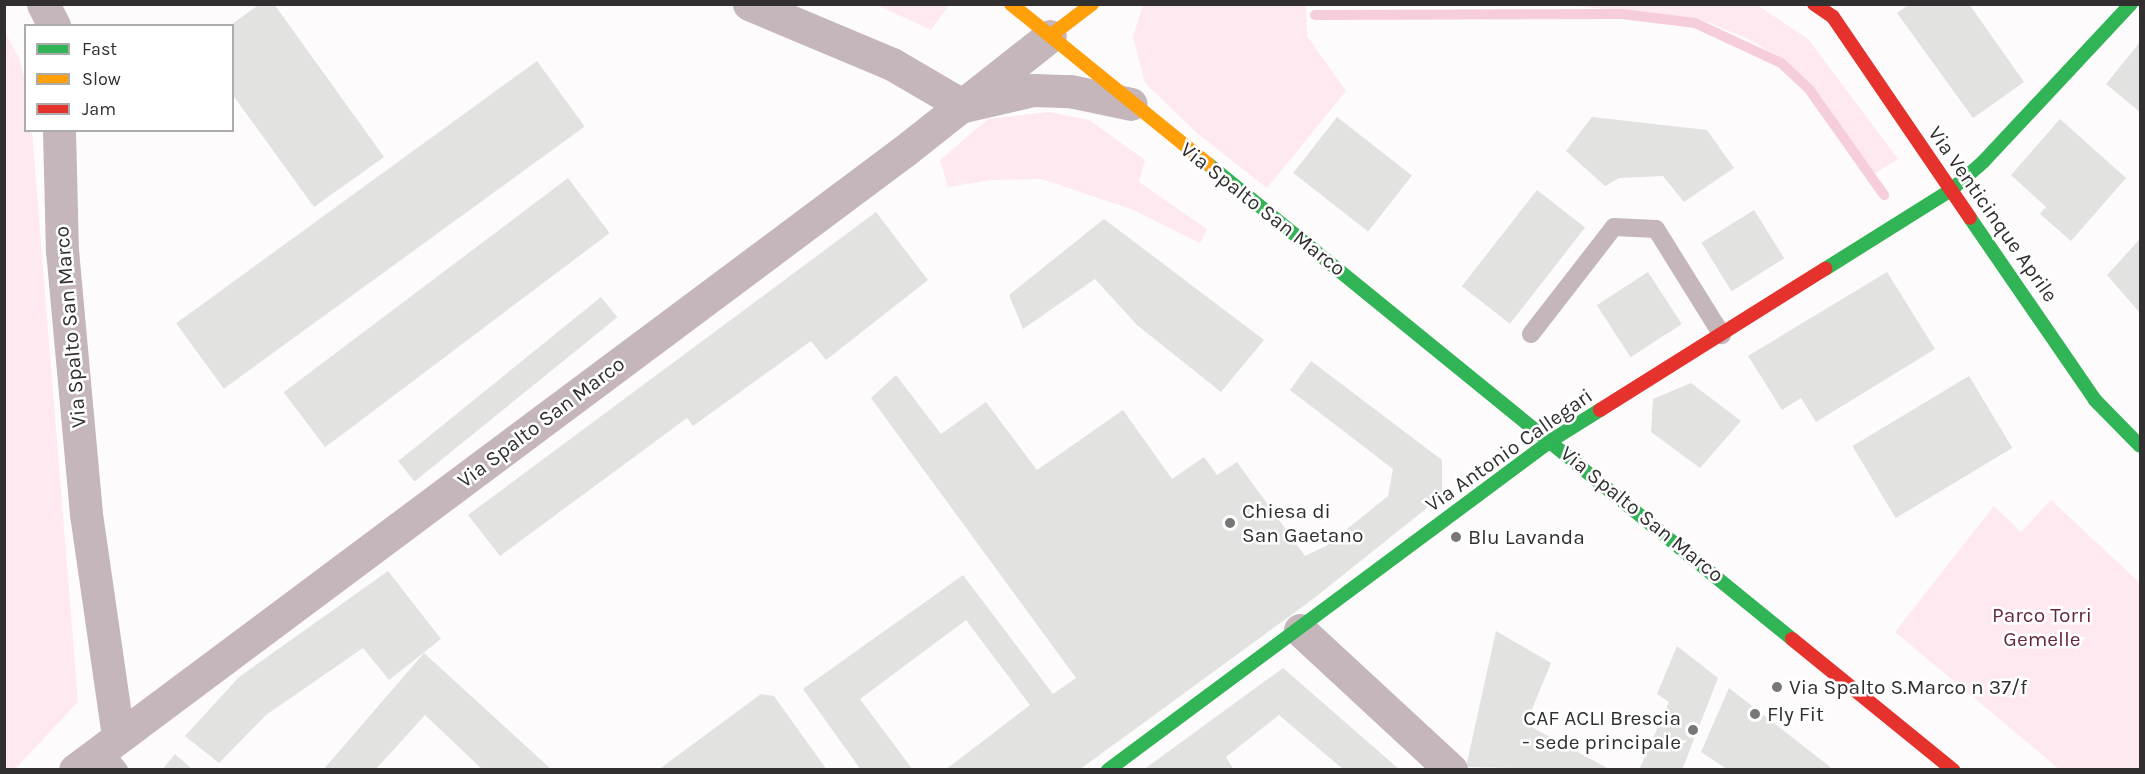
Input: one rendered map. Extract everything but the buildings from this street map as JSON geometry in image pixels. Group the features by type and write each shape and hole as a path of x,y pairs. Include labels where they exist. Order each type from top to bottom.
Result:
{"main road":[{"name":"Via Spalto San Marco","path":"1011,4 1131,104 1552,440 1953,770"},
{"name":"Via Spalto San Marco","path":"1050,36 1092,4"},
{"name":"Via Venticinque Aprile","path":"1814,4 1833,17 2095,400 2140,446"},
{"path":"1825,4 1833,17"},
{"name":"Via Antonio Callegari","path":"1108,770 1300,630 1552,440 1951,190 1983,162 2131,4"}],"street":[{"path":"43,4 53,24"},
{"path":"61,24 70,4"},
{"path":"749,4 892,64 964,106"},
{"name":"Via Spalto San Marco","path":"75,770 113,752 964,106 1050,36"},
{"name":"Via Spalto San Marco","path":"964,106 1033,90 1070,91 1131,104"},
{"name":"Via Spalto San Marco","path":"59,132 62,250 86,514 113,752"},
{"path":"1300,630 1451,770"}],"lane":[{"path":"1531,334 1614,227 1656,229 1722,334"}],"green space":[{"path":"949,4 931,30 877,5"},
{"path":"1143,5 1306,5 1307,36 1346,91 1267,188 1198,134 1145,83 1133,37"},
{"path":"1564,5 1757,5 1808,39 1898,159 1874,174 1813,88 1784,60 1746,38 1697,18"},
{"path":"5,32 20,60 24,78 24,132 32,132 78,702 14,770 4,769"},
{"path":"1049,112 1089,120 1145,160 1139,182 1207,229 1200,243 1131,209 1042,179 990,180 948,187 940,160 988,119"},
{"name":"Parco Torri Gemelle","path":"2051,500 2140,583 2140,769 2059,769 1895,632 1994,506 2021,532"}],"waterway":[{"path":"1315,15 1622,14 1695,23 1781,63 1809,89 1884,195"}],"traffic: fast":[{"path":"1825,269 1951,190 1983,162 2131,4"},
{"path":"1208,164 1792,639"},
{"path":"1970,218 2095,400 2140,446"},
{"path":"1108,770 1552,440 1600,410"}],"traffic: slow":[{"path":"1011,4 1208,164"},
{"path":"1050,36 1092,4"}],"traffic: jam":[{"path":"1814,4 1833,17 1970,218"},
{"path":"1600,410 1825,269"},
{"path":"1792,639 1953,770"}],"place":[{"name":"Chiesa di San Gaetano","path":"1230,523"},
{"name":"Blu Lavanda","path":"1456,537"},
{"name":"Via Spalto S.Marco n 37/f","path":"1777,687"},
{"name":"Fly Fit","path":"1755,714"},
{"name":"CAF ACLI Brescia - sede principale","path":"1693,730"}]}
